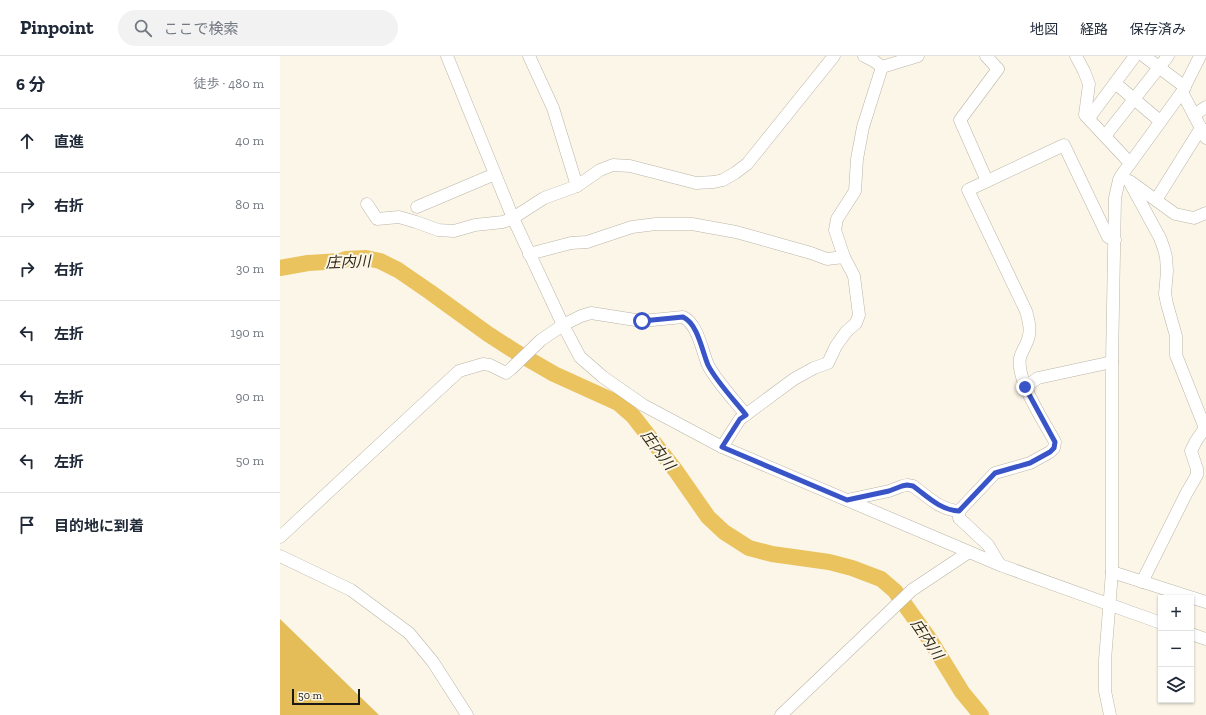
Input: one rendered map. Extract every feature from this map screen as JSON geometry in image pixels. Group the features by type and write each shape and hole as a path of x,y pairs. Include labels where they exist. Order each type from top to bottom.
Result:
{"street":[{"path":"447,56 513,218 563,325 580,357 603,377 643,405 722,447 1000,565 1158,622"},
{"path":"529,56 552,108 577,186"},
{"path":"367,204 377,220 399,217 444,231 454,231 475,225 503,222 513,218 544,198 577,186 600,170 613,165 630,166 696,183 723,180 747,164 834,56"},
{"path":"864,56 882,67"},
{"path":"882,67 918,56"},
{"path":"986,56 998,69 960,120 987,180"},
{"path":"1076,56 1089,84 1085,115 1130,163"},
{"path":"1088,118 1135,56"},
{"path":"1144,56 1159,67 1183,89 1203,133 1156,200"},
{"path":"1105,136 1168,56"},
{"path":"1142,582 1196,475 1197,469 1191,451 1196,441 1206,428 1176,354 1176,336 1165,294 1167,271 1164,249 1160,238 1125,178 1130,163 1183,89 1200,56"},
{"path":"722,447 740,419 794,379 814,368 828,363 836,346 846,332 856,323 859,315 854,276 844,257 835,230 837,219 855,191 857,159 864,127 882,67"},
{"path":"1115,83 1160,122"},
{"path":"1194,115 1206,107"},
{"path":"1000,565 988,545 959,518 959,511 995,473 1030,463 1050,452 1054,448 1055,442 1025,387 1021,373 1020,358 1030,334 1026,311 968,190 1064,145 1108,237 1115,240"},
{"path":"417,207 495,174"},
{"path":"1125,178 1175,214 1194,218 1206,213"},
{"path":"1110,715 1105,691 1105,660 1112,572 1112,362 1115,198 1119,180 1125,178"},
{"path":"529,254 571,243 587,242 632,227 656,224 692,224 736,232 827,259 844,257"},
{"path":"280,537 459,371 482,364 490,365 506,373 541,340 563,325 591,313 642,321 683,317 689,320 693,326 709,367 746,415"},
{"path":"1025,387 1038,378 1112,362"},
{"path":"847,500 889,491 907,485 913,486 939,506 950,511 959,511"},
{"path":"781,715 912,590 969,552"},
{"path":"280,556 351,590 409,633 433,662 467,715"},
{"path":"1112,572 1206,602"},
{"path":"1194,635 1206,639"}],"shaded area":[{"path":"280,619 379,715 280,715"}],"waterway":[{"name":"庄内川","path":"280,268 308,263 341,261 346,259 366,258 380,261 398,270 516,352 554,374 618,403 633,416 676,471 708,517 724,532 749,548 772,554 829,562 852,568 881,579 895,591 930,640 962,692 981,715"}],"route":[{"path":"642,321 683,317 689,320 693,326 709,367 746,415 740,419 722,447 847,500 889,491 907,485 913,486 939,506 950,511 959,511 995,473 1030,463 1050,452 1054,448 1055,442 1025,387"}]}
